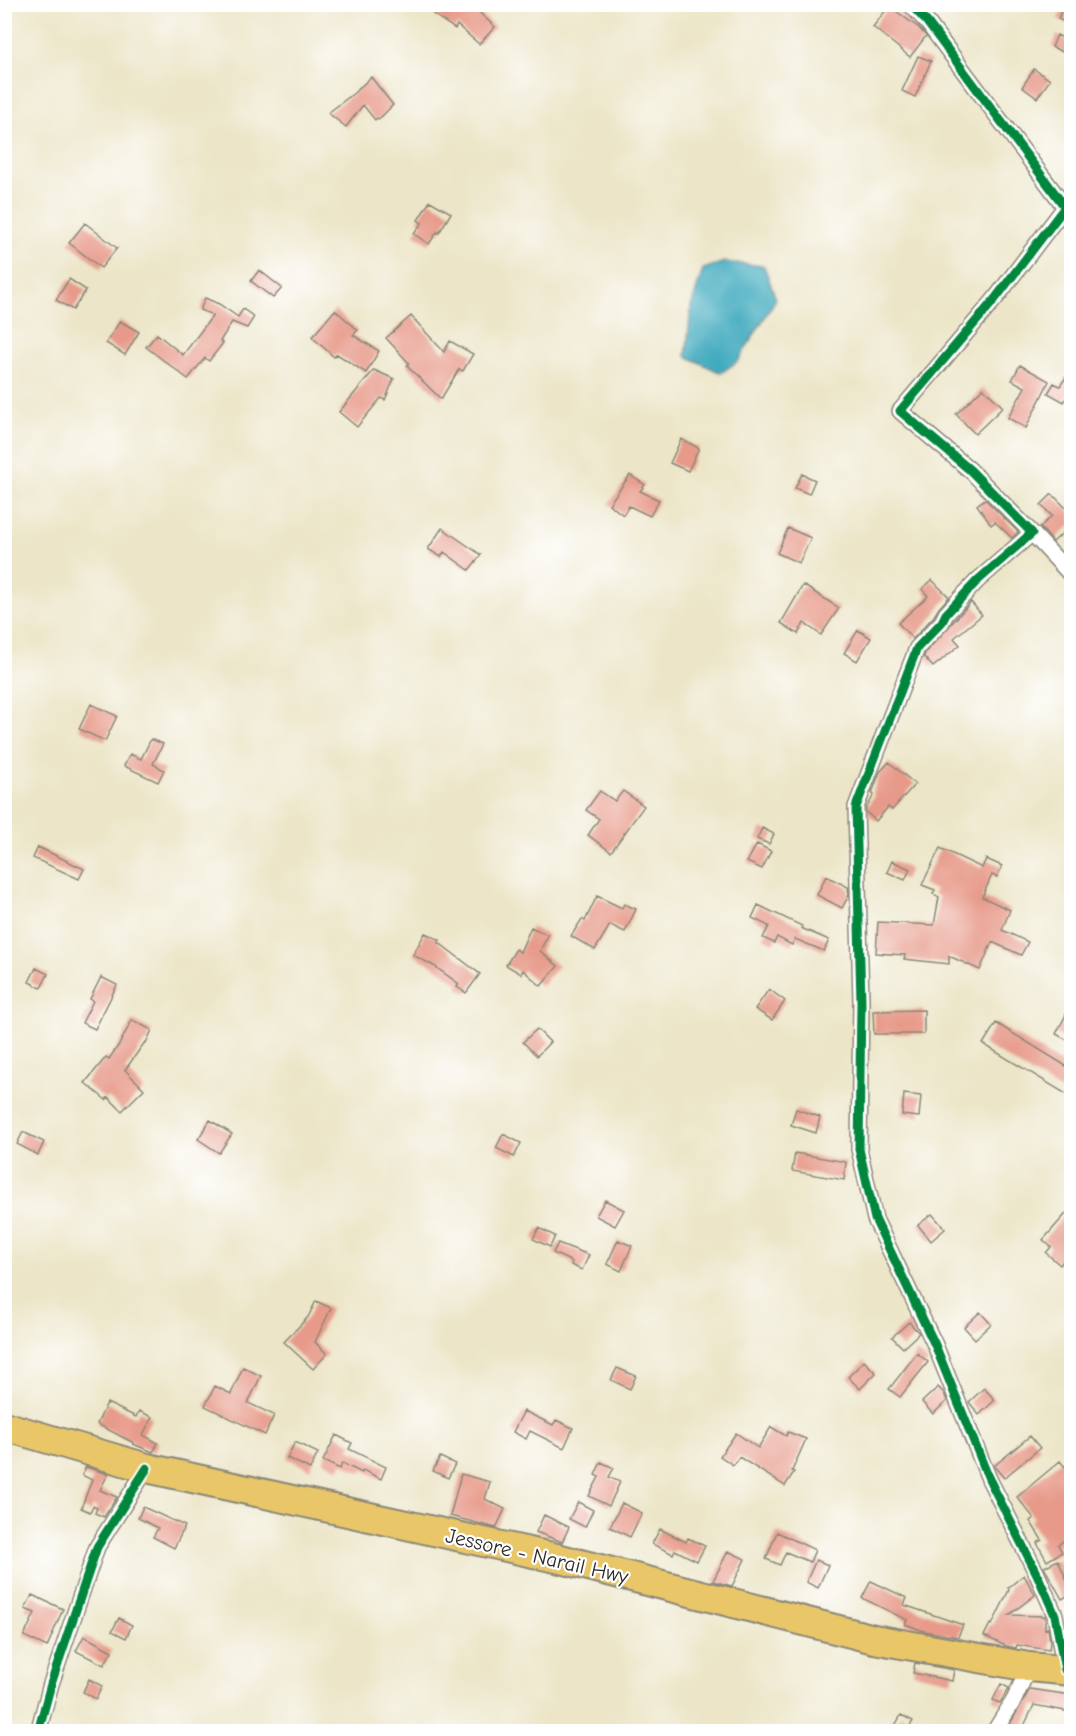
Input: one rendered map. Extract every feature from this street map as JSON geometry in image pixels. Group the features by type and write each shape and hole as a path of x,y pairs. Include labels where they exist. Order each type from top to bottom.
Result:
{"highway":[{"name":"Jessore - Narail Hwy","path":"4,1426 147,1468 561,1559 769,1614 874,1638 1029,1667 1068,1671"}],"street":[{"path":"910,4 927,22 1065,207 995,299 900,411 970,470 1071,576"},
{"path":"1032,533 977,580 917,648 856,807 861,1002 859,1149 875,1219 935,1345 989,1479 1055,1615 1068,1671"},
{"path":"38,1731 51,1684 98,1547 147,1468"},
{"path":"994,1731 1014,1700 1029,1667"}],"water":[{"path":"724,262 764,266 776,299 738,361 721,373 686,356 691,307 703,269"}],"building":[{"path":"440,4 470,4 495,27 479,44 457,25 455,29 433,14"},
{"path":"1064,4 1071,4 1068,24 1058,19"},
{"path":"889,6 919,28 926,36 910,57 873,27"},
{"path":"1057,35 1071,42 1067,54 1052,47"},
{"path":"918,56 931,61 915,97 902,91"},
{"path":"1034,69 1050,80 1037,98 1022,87"},
{"path":"371,77 393,105 379,119 375,120 363,105 346,127 328,113 354,93"},
{"path":"430,201 451,213 429,244 414,234 422,223 418,220"},
{"path":"85,223 117,248 101,268 69,243"},
{"path":"259,270 282,288 273,298 251,281"},
{"path":"69,279 86,290 73,310 56,300"},
{"path":"205,298 238,317 243,309 254,317 247,328 232,322 220,341 223,343 209,361 205,358 188,379 146,347 157,334 183,355 213,315 200,310"},
{"path":"335,310 358,330 353,335 379,351 366,373 337,354 334,357 312,337"},
{"path":"411,316 444,352 450,341 473,354 463,371 459,369 441,399 407,366 409,363 386,338"},
{"path":"120,321 139,332 125,355 106,343"},
{"path":"1020,365 1049,381 1026,428 1008,418 1025,387 1012,380"},
{"path":"374,370 394,379 385,400 381,398 357,427 339,412"},
{"path":"1071,370 1071,388 1064,402 1048,393 1054,383 1060,386"},
{"path":"983,388 1003,407 975,434 956,414"},
{"path":"681,439 699,448 688,471 670,463"},
{"path":"802,474 815,480 809,494 795,488"},
{"path":"630,475 645,485 640,491 659,500 650,516 629,506 623,515 609,504"},
{"path":"1052,494 1071,513 1071,525 1053,542 1040,527 1052,516 1041,505"},
{"path":"985,499 1018,532 1012,538 995,522 991,525 977,505"},
{"path":"442,528 481,555 469,570 444,552 441,557 428,549"},
{"path":"788,528 811,538 799,563 777,553"},
{"path":"932,580 949,597 913,639 898,623 928,596 922,589"},
{"path":"803,585 839,608 821,635 804,623 798,634 781,623"},
{"path":"971,602 982,615 954,638 960,645 933,667 924,657 925,653"},
{"path":"858,630 871,638 857,661 844,653"},
{"path":"91,704 117,716 105,741 79,729"},
{"path":"151,739 163,744 153,764 164,770 158,782 124,766 130,754 141,759"},
{"path":"889,762 915,784 892,810 888,807 876,821 866,812 866,809 874,795 872,793 880,772"},
{"path":"600,791 615,801 623,791 644,806 611,852 588,835 599,819 586,810"},
{"path":"762,828 774,834 769,844 757,839"},
{"path":"757,844 771,851 762,869 747,862"},
{"path":"38,847 84,869 79,879 33,858"},
{"path":"940,848 982,868 986,859 1002,866 997,877 992,875 982,897 1010,910 1002,930 1028,942 1021,955 992,942 980,970 949,956 949,964 904,959 905,955 876,953 878,922 934,925 939,897 933,894 935,890 922,885"},
{"path":"892,861 910,869 905,880 887,872"},
{"path":"826,876 848,887 849,895 842,908 817,895"},
{"path":"597,896 622,908 624,904 636,909 625,932 610,925 595,950 571,936 582,919 585,921"},
{"path":"758,905 829,940 824,951 795,939 792,945 777,937 774,943 763,938 769,926 752,918"},
{"path":"531,927 548,935 540,951 558,966 541,986 523,970 521,974 506,965 516,949 520,952"},
{"path":"425,933 440,940 438,942 480,974 466,993 457,987 459,984 434,966 413,955"},
{"path":"36,968 48,974 41,988 29,982"},
{"path":"101,977 117,985 95,1029 82,1023"},
{"path":"769,989 785,1001 772,1020 755,1009"},
{"path":"1071,1005 1071,1042 1056,1034"},
{"path":"924,1010 924,1034 874,1034 873,1011"},
{"path":"132,1020 152,1030 146,1043 125,1070 144,1089 122,1111 108,1097 106,1100 85,1083 106,1057 109,1059"},
{"path":"996,1023 1071,1069 1071,1097 983,1044"},
{"path":"537,1029 550,1042 537,1056 523,1042"},
{"path":"904,1094 921,1096 919,1117 902,1115"},
{"path":"796,1109 820,1117 816,1133 791,1125"},
{"path":"210,1120 232,1134 219,1153 198,1139"},
{"path":"23,1132 44,1142 38,1155 17,1144"},
{"path":"503,1134 521,1143 514,1157 496,1148"},
{"path":"795,1153 846,1162 844,1180 792,1171"},
{"path":"605,1200 624,1210 615,1226 596,1216"},
{"path":"1071,1208 1071,1265 1065,1259 1060,1265 1046,1253 1051,1247 1043,1240"},
{"path":"932,1214 945,1229 931,1241 918,1225"},
{"path":"539,1228 555,1236 550,1247 533,1239"},
{"path":"618,1240 632,1246 621,1271 607,1264"},
{"path":"558,1243 589,1255 582,1270 571,1265 572,1262 553,1253"},
{"path":"316,1301 331,1308 315,1342 327,1354 313,1369 284,1342 308,1317"},
{"path":"980,1312 991,1324 975,1339 964,1327"},
{"path":"909,1322 919,1333 903,1348 892,1337"},
{"path":"917,1353 928,1362 900,1397 889,1389"},
{"path":"864,1361 876,1373 860,1389 848,1377"},
{"path":"243,1367 261,1376 248,1403 274,1415 265,1435 205,1406 215,1386 231,1394"},
{"path":"617,1368 636,1376 630,1389 611,1380"},
{"path":"938,1387 944,1393 947,1401 933,1414 922,1402"},
{"path":"984,1388 995,1400 979,1415 969,1402"},
{"path":"107,1403 136,1417 139,1411 152,1417 143,1435 158,1443 153,1452 97,1424"},
{"path":"524,1411 553,1425 556,1420 573,1428 564,1448 530,1431 526,1439 513,1432"},
{"path":"771,1427 786,1436 788,1432 806,1439 792,1471 794,1472 785,1486 739,1457 733,1465 720,1456 736,1433 758,1448"},
{"path":"336,1435 352,1443 349,1449 386,1467 381,1479 342,1463 340,1469 323,1461"},
{"path":"1030,1436 1040,1448 1004,1478 994,1466"},
{"path":"295,1442 318,1453 310,1469 287,1458"},
{"path":"440,1457 455,1464 448,1478 433,1471"},
{"path":"1071,1460 1071,1535 1058,1545 1062,1552 1047,1561 1037,1543 1042,1540 1030,1521 1034,1518 1017,1497 1060,1461 1065,1467"},
{"path":"601,1462 614,1468 609,1477 620,1482 609,1506 589,1496 599,1477 595,1475"},
{"path":"86,1467 108,1474 100,1490 117,1497 104,1517 95,1513 97,1508 93,1506 90,1512 81,1508 92,1480 82,1475"},
{"path":"461,1474 490,1482 485,1499 505,1509 496,1528 450,1516"},
{"path":"578,1502 593,1510 585,1527 569,1519"},
{"path":"622,1503 642,1513 630,1537 610,1527"},
{"path":"143,1507 185,1526 174,1548 153,1537 158,1528 138,1518"},
{"path":"544,1515 569,1527 562,1542 536,1532"},
{"path":"660,1529 686,1542 688,1538 705,1546 697,1561 675,1550 673,1554 652,1544"},
{"path":"777,1532 815,1550 810,1562 786,1552 780,1565 766,1559"},
{"path":"728,1551 745,1559 732,1586 713,1581"},
{"path":"816,1560 828,1565 818,1588 806,1582"},
{"path":"1058,1560 1071,1590 1071,1594 1062,1599 1044,1567"},
{"path":"1024,1575 1035,1595 1009,1615 1045,1616 1045,1629 1048,1628 1050,1642 1049,1650 1017,1645 1016,1648 1006,1646 984,1636 990,1624 992,1625 1008,1588"},
{"path":"871,1581 907,1598 904,1605 963,1625 958,1637 924,1631 905,1624 907,1620 862,1598"},
{"path":"32,1595 63,1609 47,1647 24,1636 35,1613 25,1609"},
{"path":"119,1618 132,1625 126,1638 112,1631"},
{"path":"84,1636 112,1651 104,1665 76,1651"},
{"path":"915,1663 954,1670 952,1681 913,1673"},
{"path":"89,1679 102,1686 96,1699 83,1692"},
{"path":"1001,1684 1009,1688 1000,1703 993,1700"},
{"path":"1030,1689 1071,1695 1071,1712 1034,1705 1022,1730 1010,1724"},
{"path":"901,1715 913,1721 907,1731 892,1731"}],"cycle path":[{"path":"910,4 927,22 1065,207 995,299 900,411 970,470 1032,533 977,581 917,648 856,807 861,1002 859,1149 875,1219 935,1345 989,1479 1055,1615 1065,1670"},
{"path":"38,1732 51,1684 97,1547 147,1468"}]}
